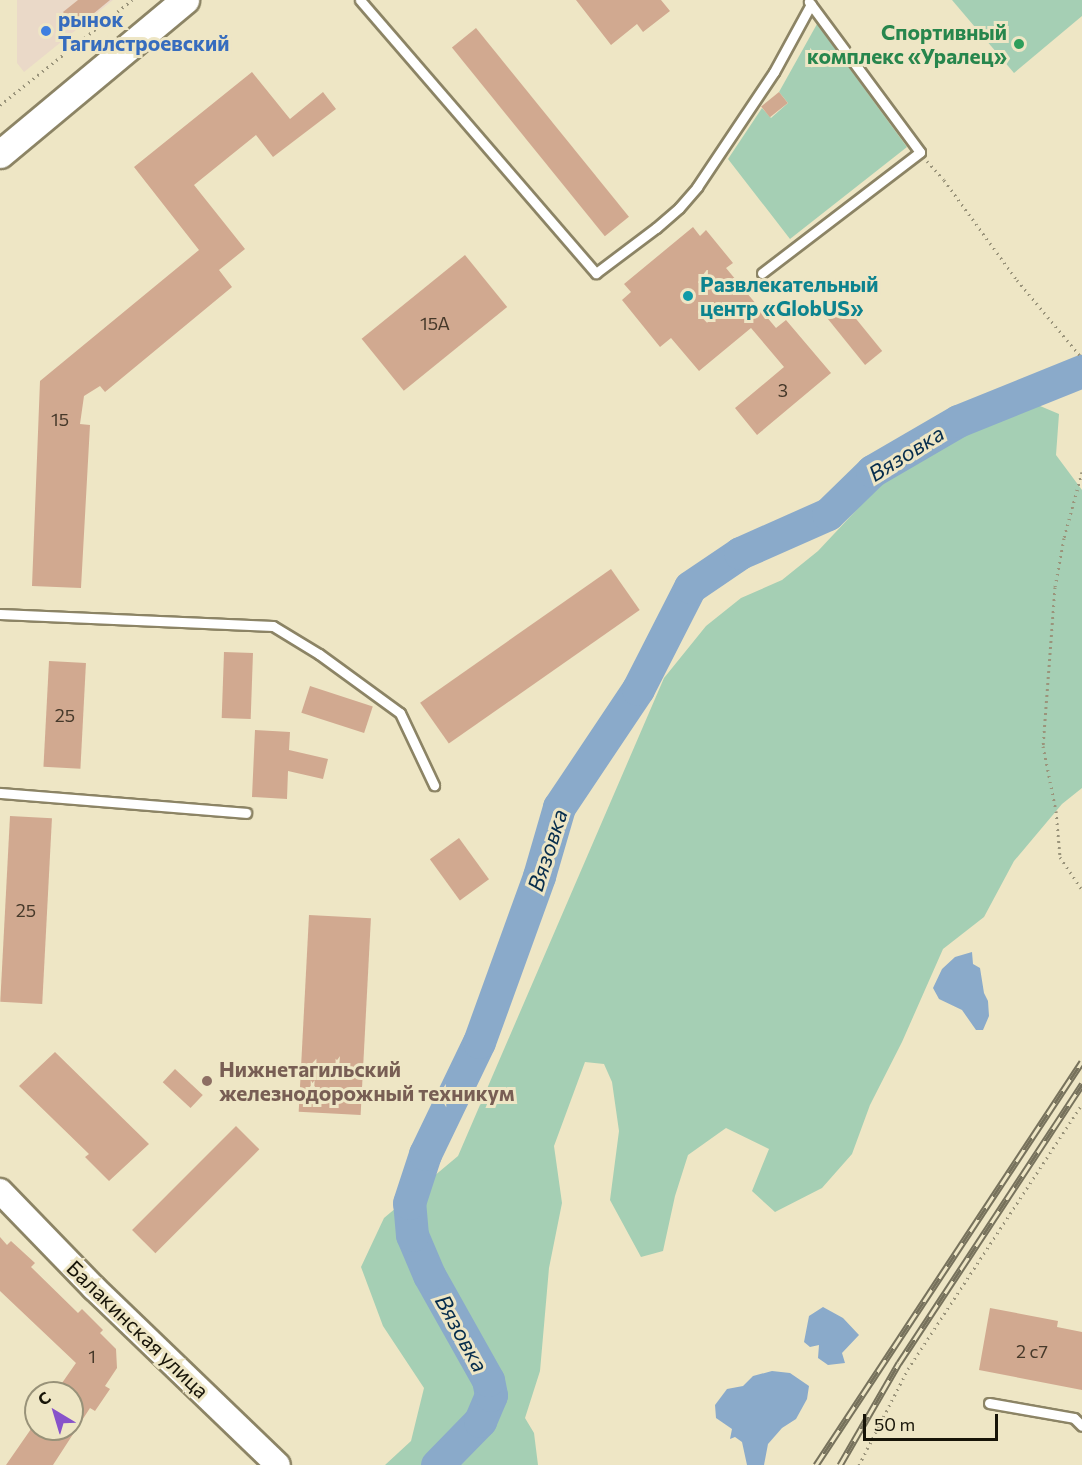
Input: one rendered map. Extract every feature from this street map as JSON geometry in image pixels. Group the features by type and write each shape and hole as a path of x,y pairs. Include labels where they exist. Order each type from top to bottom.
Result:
{"main road":[{"path":"0,154 185,0"}],"street":[{"name":"Балакинская улица","path":"0,1191 94,1288 278,1465"}],"lane":[{"path":"360,0 596,273 663,222 697,187 774,72 809,2 920,152 762,273"},
{"path":"0,614 273,626 319,654 400,713 434,786"},
{"path":"0,793 246,813"},
{"path":"989,1403 1074,1418 1082,1426"}],"path":[{"path":"0,105 132,0"},
{"path":"920,152 944,180 1017,280 1082,357"},
{"path":"1082,472 1064,538 1055,587 1043,746 1056,811 1060,857 1082,890"},
{"path":"859,1465 920,1351 1082,1104"}],"shaded area":[{"name":"рынок Тагилстроевский","path":"17,0 113,0 24,72 17,63"}],"green space":[{"name":"Спортивный комплекс «Уралец»","path":"952,0 1082,0 1082,16 1014,73"},
{"path":"817,24 907,147 790,239 728,159 762,108 771,118 788,103 779,92"},
{"path":"1033,403 1059,414 1056,455 1082,490 1082,788 1062,804 1014,861 984,917 943,949 902,1042 870,1105 852,1154 822,1188 775,1212 752,1191 769,1149 726,1128 688,1155 675,1196 663,1251 641,1257 610,1200 619,1131 612,1082 604,1064 585,1062 554,1146 562,1203 549,1268 540,1371 525,1418 534,1433 538,1465 385,1465 411,1441 424,1388 383,1326 361,1267 384,1218 458,1156 664,678 706,626 741,598 782,580 818,551 908,455 960,436 1009,411"}],"water":[{"path":"972,952 973,964 980,968 984,993 988,1001 989,1016 983,1030 976,1030 962,1010 939,999 933,988 942,969 955,957"},
{"path":"823,1307 843,1318 859,1335 842,1353 845,1363 828,1365 818,1358 819,1345 810,1347 804,1342 809,1316"},
{"path":"772,1371 790,1373 809,1386 807,1399 796,1419 782,1428 768,1444 764,1465 747,1465 742,1442 735,1437 730,1439 732,1429 716,1418 715,1405 727,1389 743,1386 753,1376"}],"building":[{"path":"78,0 110,0 76,28 63,12"},
{"path":"576,0 661,0 670,11 643,32 637,24 611,45"},
{"path":"476,28 629,217 605,236 452,48"},
{"path":"252,72 290,119 323,92 336,109 273,157 256,135 194,185 245,249 219,270 232,287 105,392 100,386 84,396 80,424 90,425 81,588 32,586 40,381 199,250 134,167"},
{"path":"779,92 788,103 770,117 761,106"},
{"name":"Развлекательный центр «GlobUS»","path":"693,227 700,236 706,230 733,263 726,268 776,328 786,320 831,373 757,435 735,408 784,367 751,328 699,371 671,338 660,347 622,300 631,292 624,284"},
{"path":"465,255 507,307 404,391 362,339"},
{"path":"840,299 882,351 865,365 823,313"},
{"path":"611,569 640,610 449,744 420,703"},
{"path":"224,652 253,653 251,719 222,718"},
{"path":"49,661 86,663 80,769 43,767"},
{"path":"310,686 373,706 364,733 301,713"},
{"path":"255,730 290,732 289,750 328,759 323,779 288,771 287,799 252,797"},
{"path":"10,816 52,818 42,1004 0,1002"},
{"path":"459,838 489,879 460,900 430,859"},
{"path":"309,915 371,918 361,1115 299,1112"},
{"path":"55,1052 149,1144 109,1181 85,1157 89,1154 19,1086"},
{"path":"175,1069 203,1095 191,1108 163,1082"},
{"path":"236,1126 259,1149 155,1253 132,1230"},
{"path":"0,1237 7,1245 11,1241 35,1263 31,1267 78,1313 82,1309 103,1330 100,1333 116,1349 117,1368 105,1386 110,1389 95,1411 90,1408 84,1417 84,1381 63,1381 76,1363 0,1291"},
{"path":"990,1308 1058,1321 1057,1327 1082,1332 1082,1390 979,1370"},
{"path":"24,1439 24,1441 69,1441 53,1465 6,1465"}],"waterway":[{"name":"Вязовка","path":"437,1465 480,1421 491,1395 488,1380 429,1275 412,1235 409,1203 425,1154 479,1042 539,876 559,807 638,689 690,587 740,553 828,514 872,471 958,421 1082,371"}],"railway":[{"path":"816,1465 1082,1062"},
{"path":"840,1465 899,1363 1082,1084"}],"place":[{"name":"рынок Тагилстроевский","path":"46,31"},
{"name":"Спортивный комплекс «Уралец»","path":"1019,44"},
{"name":"Развлекательный центр «GlobUS»","path":"688,296"},
{"name":"Нижнетагильский железнодорожный техникум","path":"207,1081"}]}
